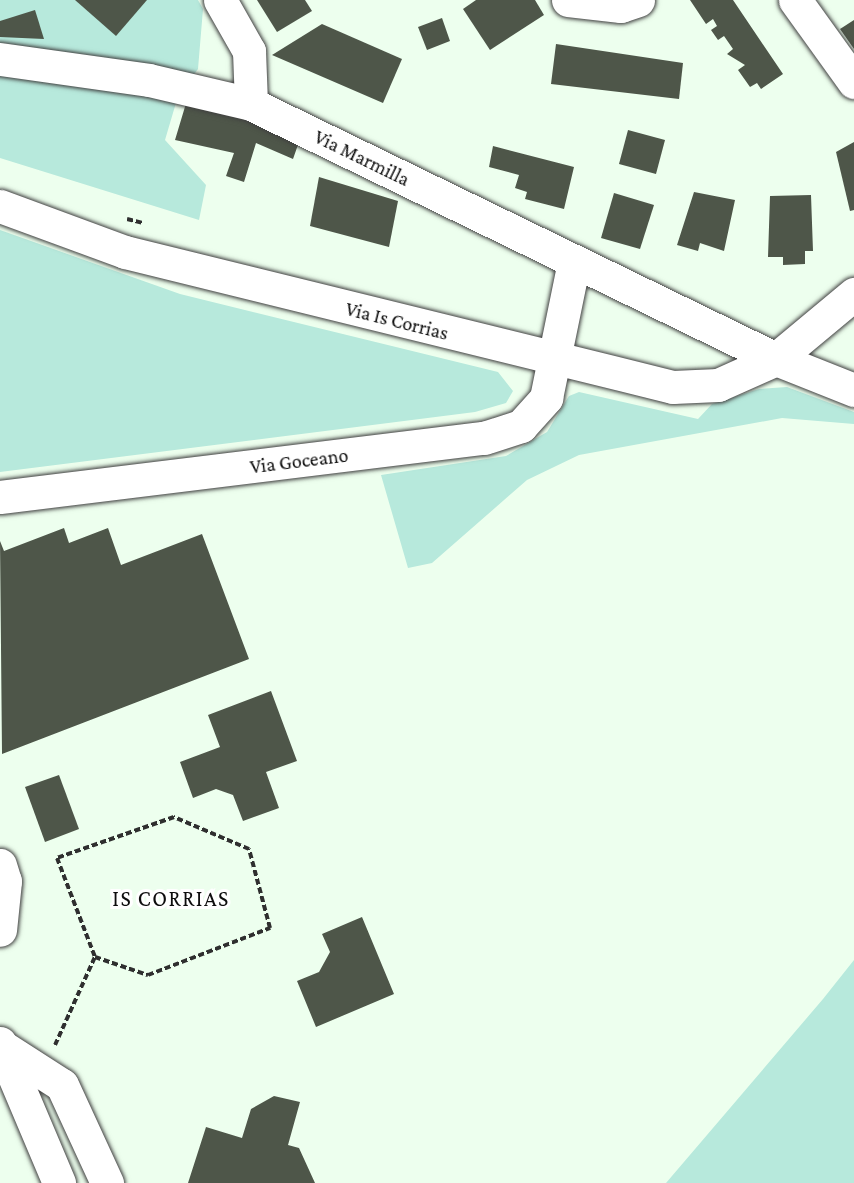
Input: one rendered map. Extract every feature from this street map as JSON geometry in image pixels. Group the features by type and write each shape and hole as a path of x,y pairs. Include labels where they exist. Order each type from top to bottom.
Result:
{"street":[{"path":"0,59 149,80 251,104 249,51 220,0"},
{"path":"568,0 621,6 638,0"},
{"path":"795,0 854,82"},
{"name":"Via Marmilla","path":"251,104 574,261 785,353 854,390"},
{"name":"Via Is Corrias","path":"0,206 125,252 551,359 694,388 718,385 785,353 854,294"},
{"path":"551,359 574,261"},
{"name":"Via Goceano","path":"0,497 484,438 521,426 535,415 546,398 551,359"},
{"path":"0,865 5,881 0,930"},
{"path":"1,1044 19,1079 59,1183"},
{"path":"19,1079 62,1085 107,1183"}],"path":[{"path":"174,816 249,849 270,928 148,975 95,957 57,858 174,816"},
{"path":"19,1079 95,957"}],"shaded area":[{"path":"0,0 198,0 203,9 198,69 178,96 165,140 206,185 199,220 0,158"},
{"path":"0,230 180,294 498,372 513,391 506,403 475,412 0,472"},
{"path":"787,387 854,412 854,424 782,418 579,455 527,480 432,563 408,568 381,475 506,456 547,432 569,396 579,392 698,419 712,404 759,389"},
{"path":"854,960 854,1183 666,1183 823,999"}],"building":[{"path":"75,0 147,0 116,36"},
{"path":"257,0 305,0 312,11 277,32"},
{"path":"476,0 535,0 544,15 490,50 463,9"},
{"path":"690,0 733,0 783,74 761,89 757,83 750,87 738,70 745,65 727,54 733,49 724,36 718,40 711,30 717,26 713,19 706,24"},
{"path":"35,10 44,39 0,37 0,21"},
{"path":"442,18 450,41 427,50 418,27"},
{"path":"854,20 854,49 840,29"},
{"path":"322,24 402,59 383,103 272,55"},
{"path":"556,44 683,63 679,99 551,84"},
{"path":"187,100 300,139 293,159 256,143 244,182 226,176 234,153 175,140"},
{"path":"628,130 665,140 656,174 619,164"},
{"path":"854,142 854,210 850,211 836,152"},
{"path":"493,146 574,167 564,209 525,199 527,192 515,188 519,175 489,167"},
{"path":"319,177 398,201 389,247 310,226"},
{"path":"694,192 735,200 724,251 700,243 698,251 677,245"},
{"path":"614,193 654,205 640,249 601,238"},
{"path":"811,195 813,251 805,251 805,264 783,265 783,257 768,257 770,196"},
{"path":"64,528 69,543 108,528 121,565 202,534 249,659 2,754 0,541 4,551"},
{"path":"271,691 297,761 266,772 279,808 243,821 233,795 216,789 193,798 180,762 220,747 208,715"},
{"path":"59,775 79,829 45,842 25,787"},
{"path":"362,917 394,994 316,1027 297,981 319,972 330,952 322,934"},
{"path":"274,1096 300,1102 288,1145 299,1148 315,1183 188,1183 206,1127 242,1138 251,1109"}],"district":[{"name":"IS CORRIAS","path":"171,899"}]}
